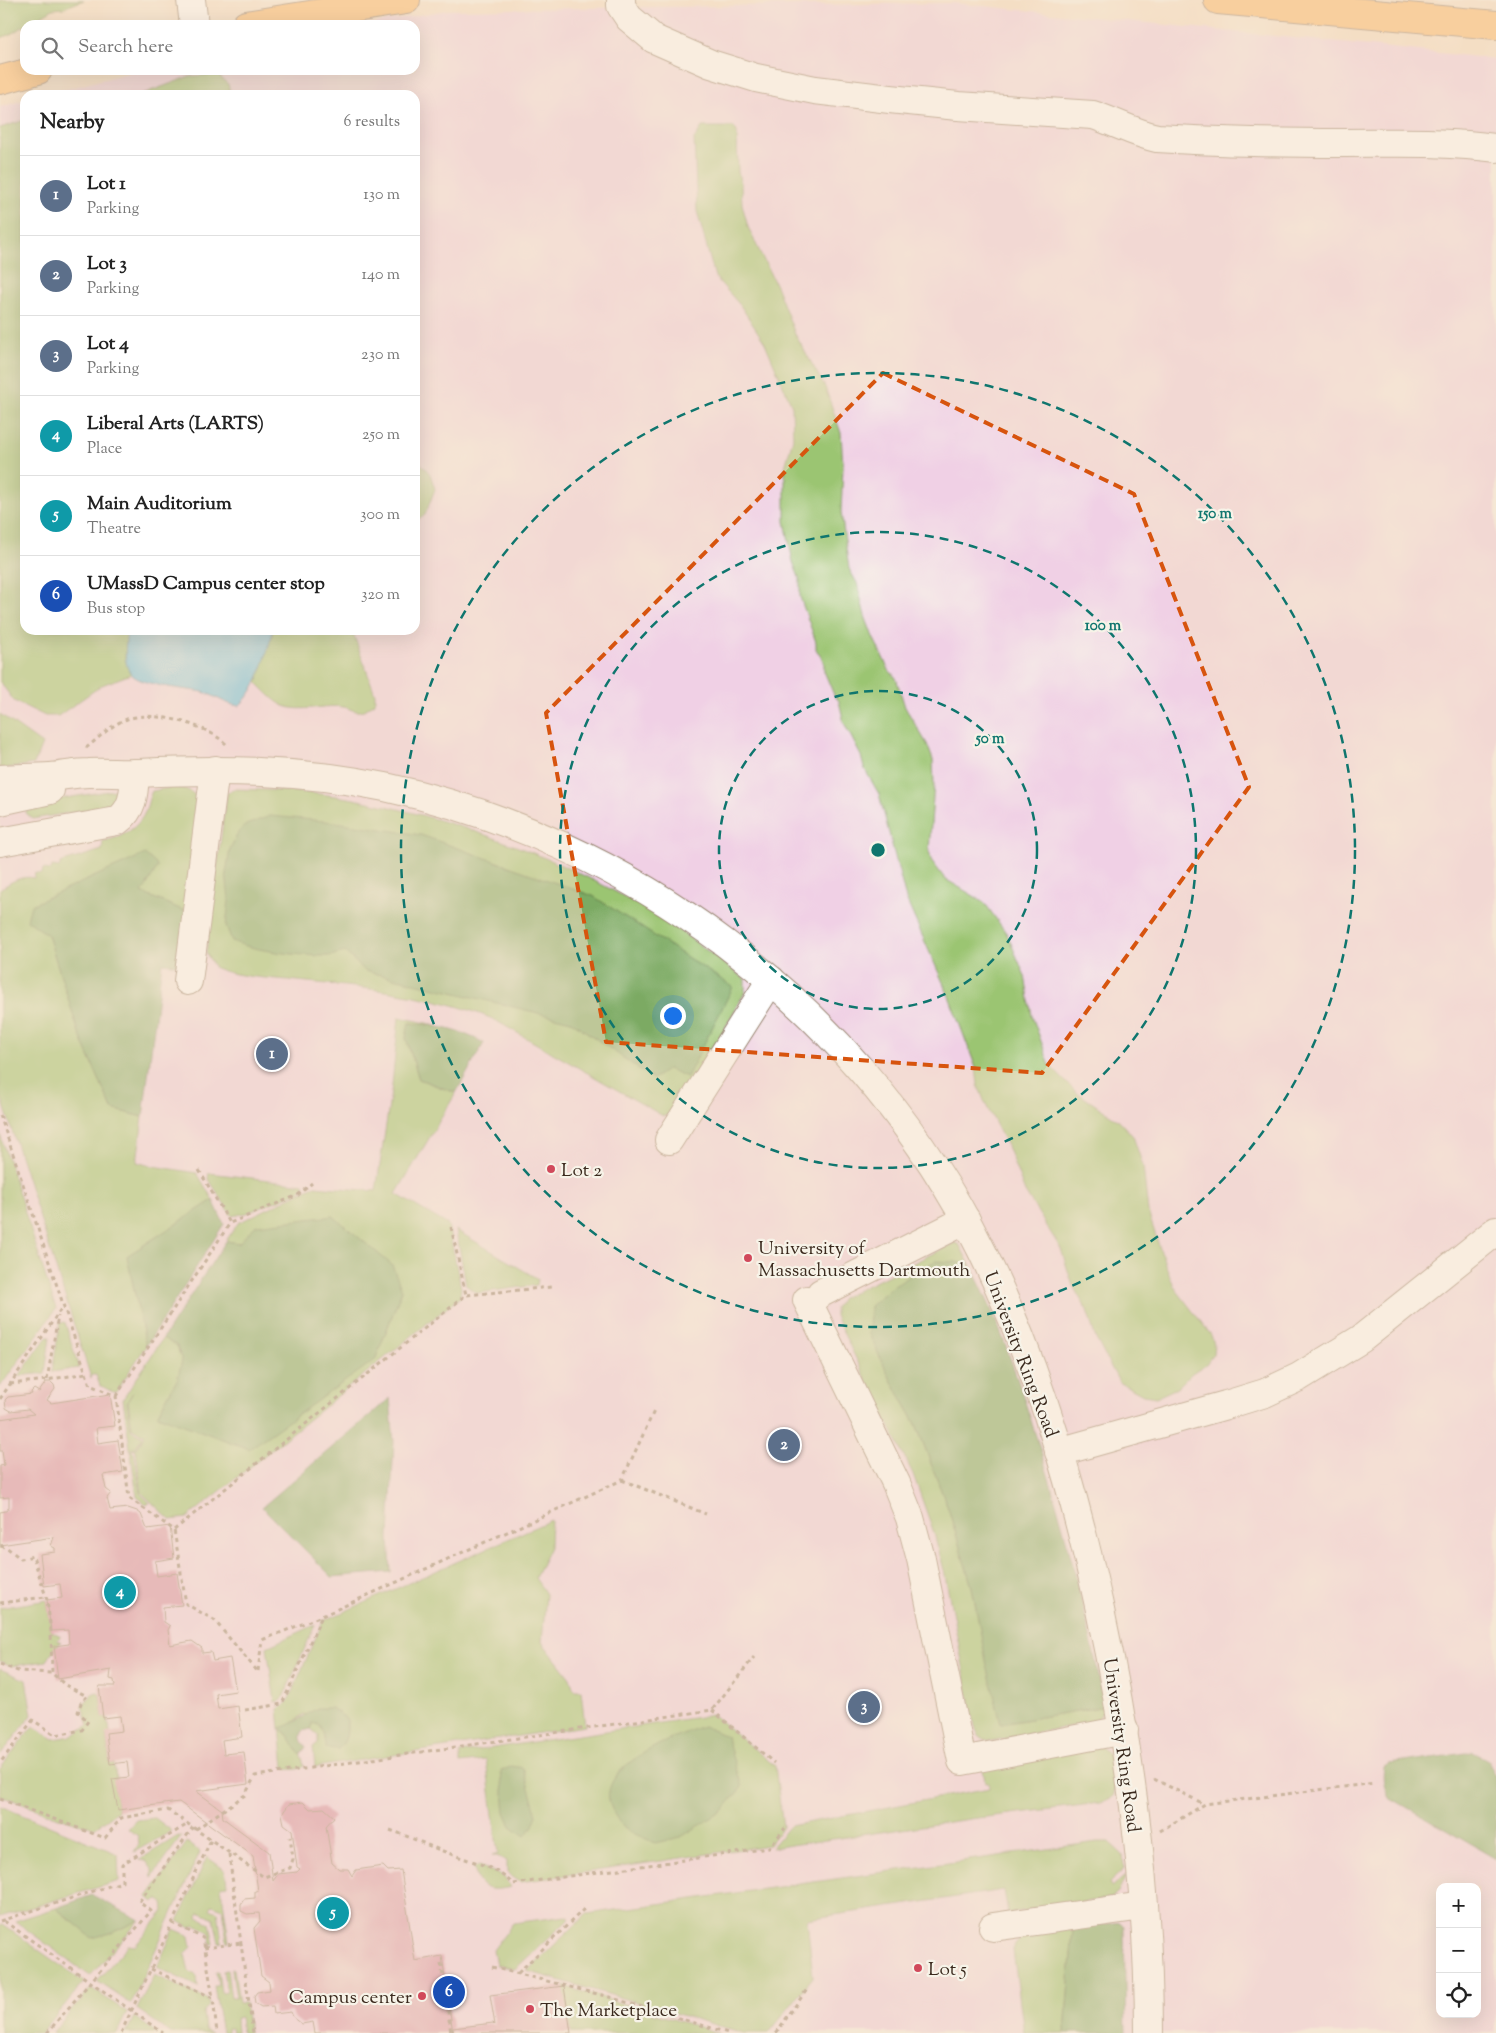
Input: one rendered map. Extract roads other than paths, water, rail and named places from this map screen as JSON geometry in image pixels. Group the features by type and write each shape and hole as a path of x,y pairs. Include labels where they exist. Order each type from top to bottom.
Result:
{"main road":[{"path":"278,20 406,0"},
{"path":"1218,0 1366,7 1496,24"},
{"path":"0,80 20,75"}],"street":[{"path":"191,0 193,20"},
{"path":"621,0 621,6 628,18 654,39 711,64 785,85 958,106 1093,115 1114,122 1136,133 1157,138 1310,143 1468,144 1496,148"},
{"path":"188,981 215,770"},
{"name":"University Ring Road","path":"1,790 38,792 89,784 135,773 243,770 319,776 387,788 467,809 522,828 570,849 666,902 712,932 771,980 797,1002 836,1042 883,1095 922,1149 966,1220 995,1278 1012,1318 1032,1370 1059,1452 1091,1569 1114,1671 1124,1730 1143,1906 1149,2033"},
{"path":"1,790 7,841 118,821 124,816 132,802 135,773"},
{"path":"669,1140 771,980"},
{"path":"966,1220 814,1296 910,1518 921,1559 962,1762 1124,1730"},
{"path":"1059,1452 1265,1393 1299,1377 1361,1339 1496,1231"},
{"path":"993,1927 1143,1906"}],"water":[{"path":"127,635 272,635 256,682 246,699 239,706 229,704 203,692 155,684 138,679 132,675 127,666"}],"place":[{"name":"Lot 1","path":"272,1054"},
{"name":"Lot 2","path":"551,1169"},
{"name":"University of Massachusetts Dartmouth","path":"748,1258"},
{"name":"Lot 3","path":"784,1445"},
{"name":"Liberal Arts (LARTS)","path":"120,1592"},
{"name":"Lot 4","path":"864,1707"},
{"name":"Main Auditorium","path":"333,1913"},
{"name":"Lot 5","path":"918,1968"},
{"name":"UMassD Campus center stop","path":"449,1992"},
{"name":"Campus center","path":"422,1996"},
{"name":"The Marketplace","path":"530,2009"}]}
